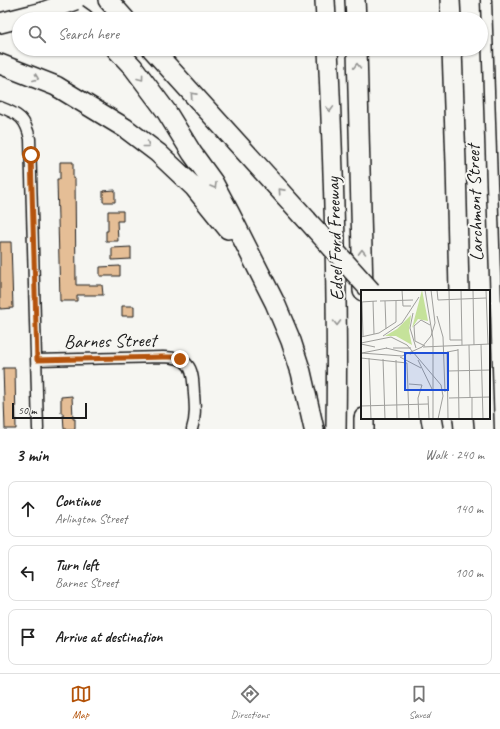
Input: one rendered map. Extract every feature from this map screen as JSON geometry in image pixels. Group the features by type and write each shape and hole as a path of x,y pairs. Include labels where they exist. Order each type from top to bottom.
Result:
{"highway":[{"path":"58,0 74,12"},
{"path":"43,12 75,0"},
{"path":"108,0 119,12"},
{"path":"325,0 326,12"},
{"path":"355,0 356,12"},
{"path":"450,0 451,12"},
{"path":"0,23 12,20"},
{"path":"123,56 133,67 166,111 192,153 213,182 268,288 283,321 301,372 314,429"},
{"path":"158,56 369,290"},
{"name":"Edsel Ford Freeway","path":"328,56 336,240 336,429"},
{"name":"Edsel Ford Freeway","path":"357,56 363,290"},
{"path":"452,56 459,290"},
{"path":"0,64 56,86 125,128 158,153 194,187 230,231 268,288"},
{"path":"431,419 433,429"},
{"path":"463,419 464,429"}],"street":[{"name":"Larchmont Street","path":"486,0 487,12"},
{"name":"Larchmont Street","path":"488,43 496,215 500,429"},
{"path":"0,107 18,115 26,124 30,139 38,429"},
{"name":"Barnes Street","path":"37,360 163,357 180,359 187,363 193,373 195,413 192,429"}],"building":[{"path":"60,162 73,162 73,179 75,178 76,285 102,285 103,295 77,295 77,301 60,301 57,179 60,179"},
{"path":"115,190 115,202 103,202 103,191"},
{"path":"108,211 123,211 123,221 117,221 118,241 106,241 106,231 108,231"},
{"path":"0,242 11,242 13,308 0,309"},
{"path":"131,247 131,259 112,260 112,248"},
{"path":"120,266 120,276 100,276 100,267"},
{"path":"122,306 134,306 134,316 122,316"},
{"path":"3,368 15,368 16,429 5,429"},
{"path":"72,396 75,429 64,429 63,413 61,413 61,397"}],"route":[{"path":"31,155 37,360 163,357 180,359"}]}
